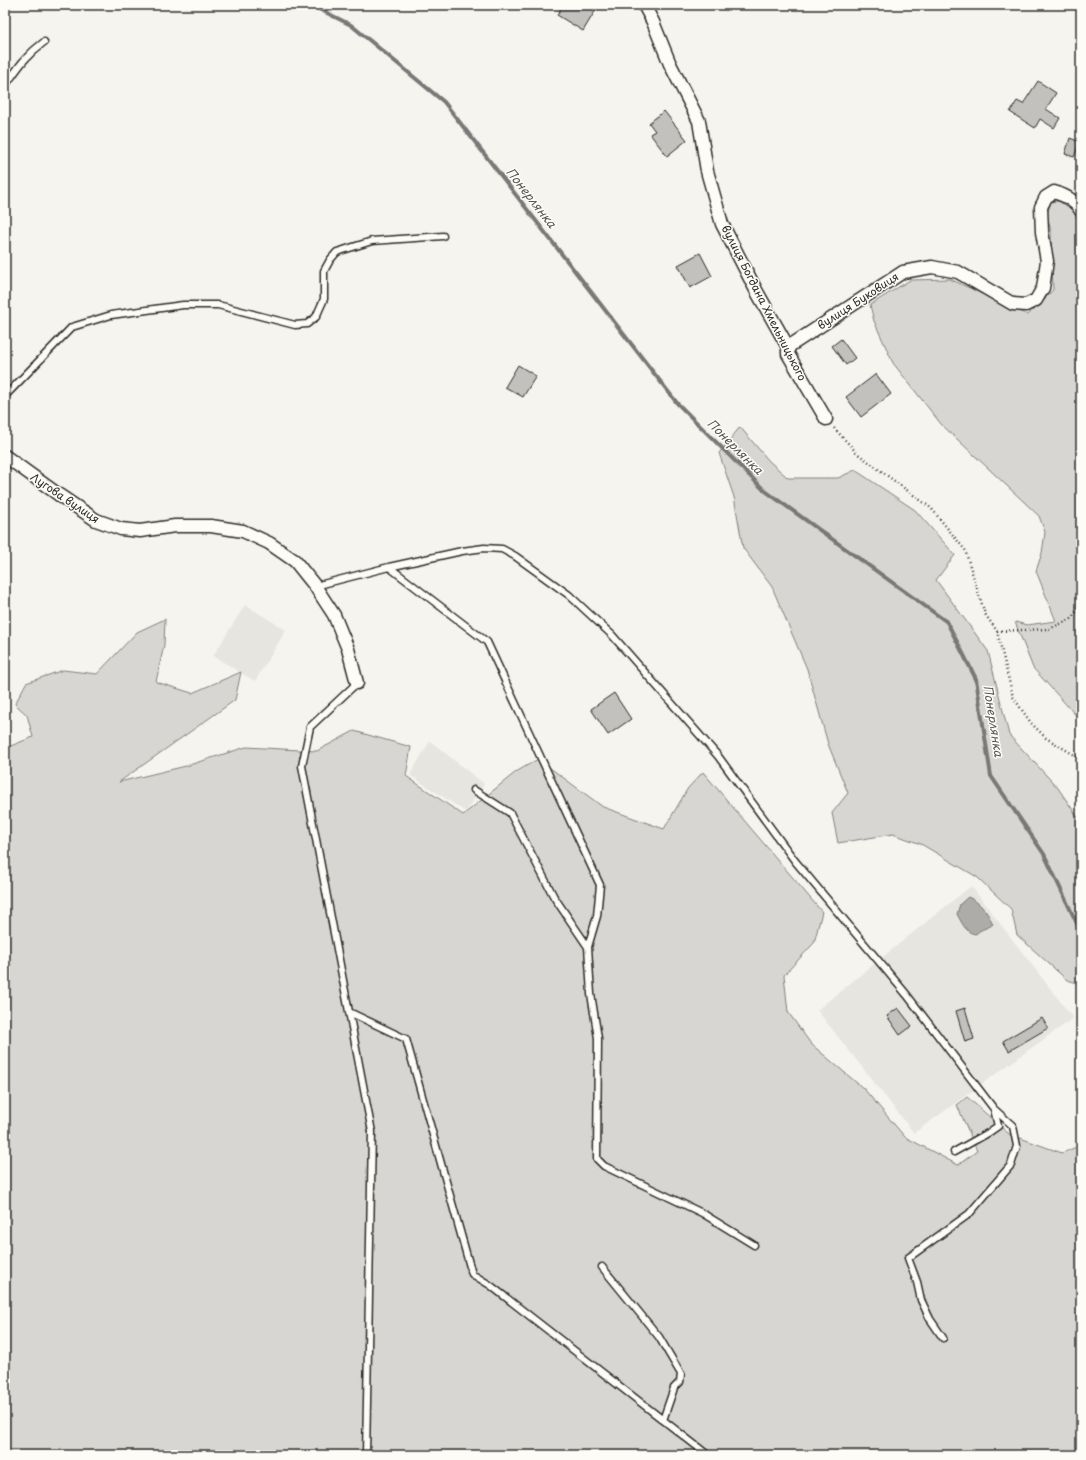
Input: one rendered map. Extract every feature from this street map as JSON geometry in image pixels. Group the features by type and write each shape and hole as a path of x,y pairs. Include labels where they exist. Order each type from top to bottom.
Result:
{"street":[{"name":"вулиця Богдана Хмельницького","path":"644,5 653,22 670,64 699,121 708,171 722,224 757,292 788,347 788,354 826,419"},
{"name":"вулиця Буковиця","path":"788,347 904,272 932,267 958,272 1013,304 1026,305 1036,300 1043,288 1047,261 1042,232 1041,207 1046,196 1054,192 1065,196 1081,211"},
{"name":"Лугова вулиця","path":"5,456 59,496 96,520 121,529 140,531 175,526 212,526 243,532 269,543 295,561 315,586 334,615 348,649 357,683"}],"lane":[{"path":"5,86 28,55 44,42"},
{"path":"5,396 72,327 112,315 183,305 218,305 296,325 307,324 316,317 324,299 324,271 330,260 337,252 372,241 443,236"},
{"path":"315,586 389,567 462,551 484,548 502,549 515,556 569,595 612,635 718,756 795,861 907,995 994,1109 1013,1126 1017,1146 1011,1165 969,1214 908,1258 930,1319 943,1338"},
{"path":"389,567 487,642 600,885 597,916 588,947 591,994 598,1038 597,1159 604,1166 702,1213 754,1245"},
{"path":"357,683 310,727 302,766 372,1132 366,1455"},
{"path":"474,790 510,813 554,897 588,947"},
{"path":"349,1012 406,1039 472,1274 490,1286 708,1455"},
{"path":"954,1152 998,1126 994,1109"},
{"path":"602,1267 659,1337 681,1374 680,1382 674,1388 662,1420"}],"path":[{"path":"826,419 858,454 931,508 965,550 985,614 997,632 1013,697 1031,723 1046,738 1081,759"},
{"path":"997,632 1049,629 1071,619 1081,605"}],"shaded area":[{"path":"1064,200 1078,213 1081,220 1081,721 1033,668 1015,622 1027,625 1056,621 1036,571 1042,553 1045,532 1039,516 941,424 893,363 874,321 870,305 910,280 950,279 1028,315 1053,290 1051,232 1047,214 1051,202"},
{"path":"740,427 769,461 788,478 838,478 855,470 915,510 955,555 936,580 988,651 1009,735 1058,788 1081,822 1081,984 1067,980 1017,935 1011,909 977,877 921,844 893,834 838,843 832,813 848,793 828,744 807,669 772,587 743,548 734,497 719,453"},
{"path":"245,605 286,630 255,681 213,656"},
{"path":"165,619 164,645 156,682 192,693 241,672 235,700 119,782 186,766 246,747 317,751 354,731 411,747 406,776 463,815 516,772 538,759 603,807 664,829 688,788 703,772 822,912 814,943 784,975 788,1012 811,1044 864,1089 905,1137 958,1165 977,1151 957,1105 967,1097 1009,1134 1062,1153 1081,1145 1081,1455 5,1455 5,745 8,747 33,737 27,715 15,704 26,683 63,670 97,674 137,632"},
{"path":"430,741 484,784 466,812 410,775"},
{"path":"971,886 1073,1018 914,1133 817,1010"},
{"path":"968,897 983,908 993,924 976,934 967,930 957,914 960,904"}],"building":[{"path":"563,5 593,5 597,8 583,31 557,15"},
{"path":"1038,81 1056,93 1046,109 1060,118 1054,128 1040,119 1035,128 1010,112 1017,101 1023,104"},
{"path":"664,111 687,140 667,156 650,134 655,131 649,123"},
{"path":"1070,138 1080,142 1074,157 1065,154"},
{"path":"700,253 712,276 690,288 678,265"},
{"path":"841,339 855,358 846,365 832,346"},
{"path":"518,365 536,376 523,397 505,387"},
{"path":"876,374 891,394 861,417 846,397"},
{"path":"614,693 631,719 608,735 591,709"},
{"path":"898,1008 912,1026 900,1035 887,1016"},
{"path":"965,1008 974,1039 965,1042 956,1011"},
{"path":"1042,1018 1048,1028 1009,1051 1003,1041"}],"waterway":[{"name":"Понерлянка","path":"311,5 351,25 444,102 677,403 764,490 947,622 976,679 991,776 1044,854 1081,932"}]}
